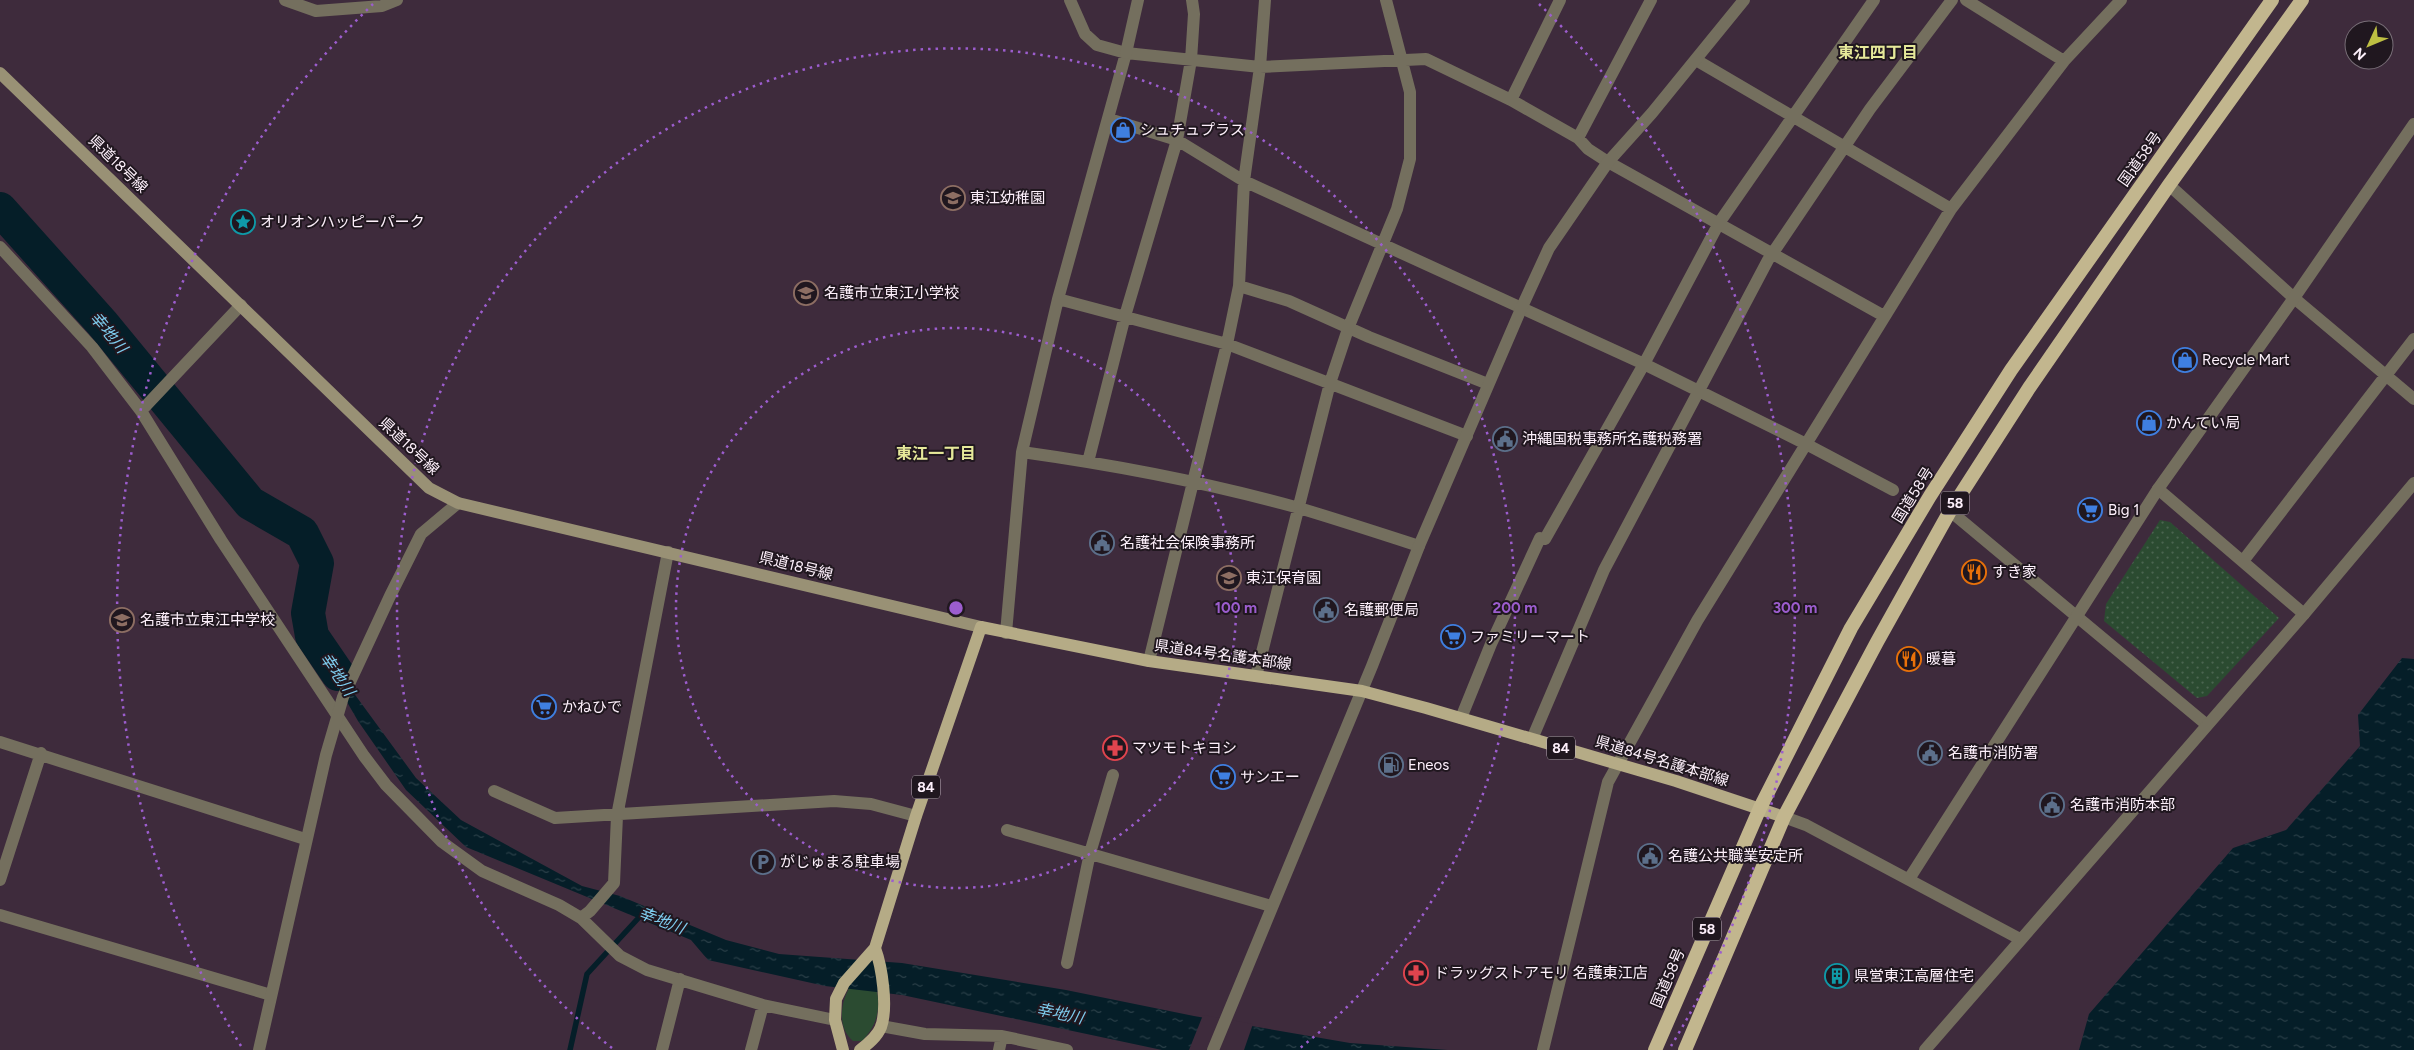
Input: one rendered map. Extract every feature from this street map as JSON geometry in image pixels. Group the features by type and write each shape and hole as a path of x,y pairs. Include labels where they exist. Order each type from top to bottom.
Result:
{"highway":[{"name":"国道58号","path":"1655,1050 1760,808 1851,628 1930,496 2011,370 2272,0"},
{"name":"58","path":"1685,1050 1784,818 1877,642 1950,511 2030,388 2169,185 2302,0"}],"main road":[{"name":"県道18号線","path":"0,73 241,305 416,478 429,488 458,503 981,627"},
{"name":"県道84号名護本部線","path":"981,627 1149,661 1362,691 1532,739 1760,808 1784,818"},
{"name":"84","path":"843,1050 835,1020 836,999 875,948 916,816 981,627"},
{"path":"860,1050 875,1037 881,1026 881,966 875,948"}],"street":[{"path":"285,0 316,11 382,6 397,0"},
{"path":"1070,0 1085,34 1097,45 1126,53 1260,67 1426,59 1511,100 1578,138 1588,149 1608,162 1884,316"},
{"path":"1006,632 1022,452 1058,299 1109,119 1138,0"},
{"path":"1088,462 1125,316 1177,140 1191,60 1194,14 1192,0"},
{"path":"1149,661 1227,344 1239,286 1244,181 1260,67 1265,0"},
{"path":"1256,676 1330,383 1349,326 1396,209 1410,159 1410,92 1386,0"},
{"path":"1511,100 1560,0"},
{"path":"1578,138 1651,0"},
{"path":"1213,1050 1420,546 1520,308 1549,248 1608,162 1696,60 1744,0"},
{"path":"1461,718 1491,644 1542,538 1644,364 1719,223 1874,0"},
{"path":"1532,739 1604,570 1773,254 1870,108 1952,0"},
{"path":"1966,0 2064,61"},
{"path":"1543,1050 1608,782 1697,621 1951,209 2064,61 2121,0"},
{"path":"1696,60 1794,115 1951,209"},
{"path":"1109,119 1177,140 1244,181 1644,364 1806,444 1893,490"},
{"path":"1909,879 2158,489 2294,298 2414,124"},
{"path":"2169,185 2294,298 2414,399"},
{"path":"0,247 145,406 221,540 364,756 386,785 442,842 482,871 558,905 586,914 620,956 647,970 763,1004 835,1020"},
{"path":"1239,286 1289,301 1349,326 1369,337 1488,384"},
{"path":"1058,299 1227,344 1467,436"},
{"path":"145,406 241,305"},
{"path":"2243,561 2414,339"},
{"path":"1022,452 1088,462 1193,483 1298,508 1420,546"},
{"path":"1925,1050 2304,614 2414,483"},
{"path":"2158,489 2304,614"},
{"path":"259,1050 306,840 343,697 421,534 458,503"},
{"path":"1950,511 2207,725"},
{"path":"586,914 614,883 617,816 668,552"},
{"path":"0,742 41,753 306,840"},
{"path":"0,880 41,753"},
{"path":"1067,963 1090,853 1113,775"},
{"path":"494,791 555,818 617,816 834,801 871,804 916,816"},
{"path":"1784,818 1806,825 2020,939"},
{"path":"1007,830 1271,906"},
{"path":"0,915 272,995"},
{"path":"662,1050 680,979"},
{"path":"751,1050 763,1004"},
{"path":"881,1026 926,1034 1002,1036 1067,1050"},
{"path":"999,1050 1002,1036"}],"green space":[{"path":"2160,520 2170,522 2279,618 2207,696 2197,698 2104,621 2106,604"},
{"path":"851,985 876,986 877,1015 872,1028 862,1041 853,1041 848,1036 842,1022 844,999"}],"water":[{"path":"312,636 416,778 461,820 582,886 620,896 726,940 779,954 902,963 1066,990 1194,1016 1350,1043 1448,1050 1162,1050 902,995 825,986 708,960 691,940 466,847 406,790 358,721 322,659"},
{"path":"2402,658 2414,659 2414,1050 2079,1050 2089,1014 2233,848 2286,830 2360,746 2358,715"}],"pier":[{"path":"1203,1015 1253,1024 1244,1050 1189,1050"}],"waterway":[{"name":"幸地川","path":"0,209 102,323 250,503 302,533 317,563 308,613 312,636 338,674"},
{"path":"570,1050 587,974 643,913"}],"place":[{"name":"シュチュプラス","path":"1123,130"},
{"name":"東江幼稚園","path":"953,198"},
{"name":"オリオンハッピーパーク","path":"243,222"},
{"name":"名護市立東江小学校","path":"806,293"},
{"name":"Recycle Mart","path":"2185,360"},
{"name":"かんてい局","path":"2149,423"},
{"name":"沖縄国税事務所名護税務署","path":"1505,439"},
{"name":"Big 1","path":"2090,510"},
{"name":"名護社会保険事務所","path":"1102,543"},
{"name":"すき家","path":"1974,572"},
{"name":"東江保育園","path":"1229,578"},
{"name":"名護郵便局","path":"1326,610"},
{"name":"名護市立東江中学校","path":"122,620"},
{"name":"ファミリーマート","path":"1453,637"},
{"name":"暖暮","path":"1909,659"},
{"name":"かねひで","path":"544,707"},
{"name":"マツモトキヨシ","path":"1115,748"},
{"name":"名護市消防署","path":"1930,753"},
{"name":"Eneos","path":"1391,765"},
{"name":"サンエー","path":"1223,777"},
{"name":"名護市消防本部","path":"2052,805"},
{"name":"名護公共職業安定所","path":"1650,856"},
{"name":"がじゅまる駐車場","path":"763,862"},
{"name":"ドラッグストアモリ 名護東江店","path":"1416,973"},
{"name":"県営東江高層住宅","path":"1837,976"}],"district":[{"name":"東江四丁目","path":"1878,52"},
{"name":"東江一丁目","path":"936,453"}]}
